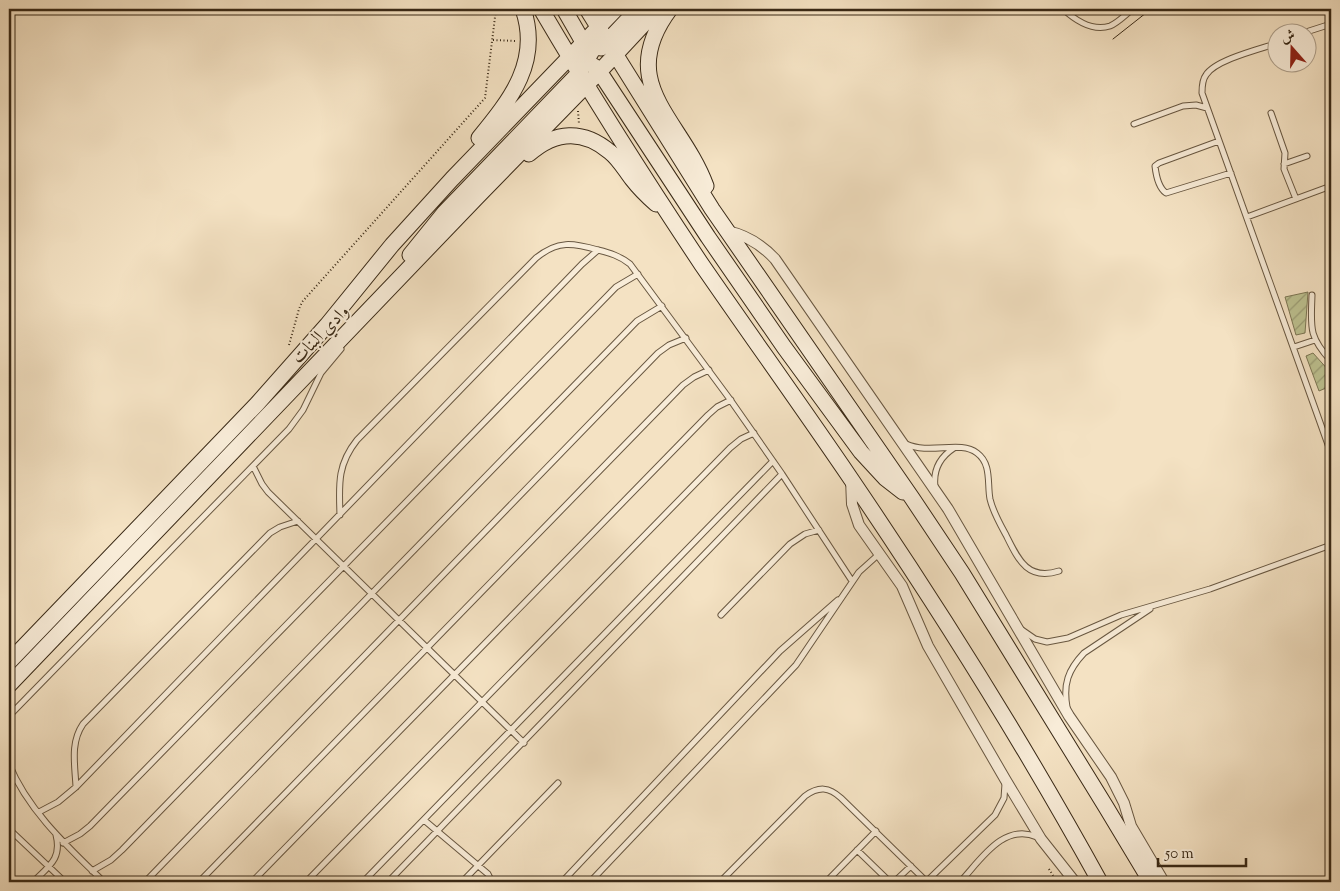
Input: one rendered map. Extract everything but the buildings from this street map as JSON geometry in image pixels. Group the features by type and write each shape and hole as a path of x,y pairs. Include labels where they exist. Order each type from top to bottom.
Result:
{"main road":[{"path":"452,179 466,156 507,102 525,65 529,41 523,9"},
{"path":"541,9 569,57 590,63 708,237 800,369 861,452 885,478 912,498"},
{"path":"564,9 670,216 851,478 917,578 990,692 1100,882"},
{"path":"587,9 597,28 712,209 912,498 1012,652 1151,882"},
{"name":"وادي البنات","path":"9,685 478,196 590,63 597,28 616,9"},
{"path":"390,288 410,255 429,230 590,63 606,42 638,9"},
{"name":"وادي البنات","path":"9,662 275,384 452,179 569,57 590,63 615,55 658,9"},
{"path":"670,9 660,22 653,36 648,68 650,84 656,99 698,167 708,192 712,209"},
{"path":"478,196 496,185 539,145 550,140 573,135 588,139 609,151 639,188 670,216"}],"street":[{"path":"727,231 756,242 774,259 958,525 1069,716 1111,777 1124,803 1131,826 1164,882"},
{"path":"851,478 852,504 864,534 902,586 928,646 1005,779 1041,838 1075,882"}],"lane":[{"path":"1063,9 1077,22 1099,27 1110,26 1133,9"},
{"path":"1318,28 1331,24"},
{"path":"1268,47 1224,62 1210,70 1204,76 1202,94 1331,453"},
{"path":"1134,124 1190,105 1207,108"},
{"path":"1271,113 1285,153 1284,164 1296,199"},
{"path":"1219,141 1159,163 1155,166 1155,171 1166,193 1231,173"},
{"path":"1284,164 1307,156"},
{"path":"1246,216 1331,186"},
{"path":"340,515 339,481 342,466 348,452 357,440 541,254 553,247 575,244 614,254 625,260 638,274 731,400 852,581"},
{"path":"39,812 54,805 76,787 582,264 598,250"},
{"path":"64,843 90,826 616,288 638,274"},
{"path":"1312,295 1311,329 1320,349 1331,361"},
{"path":"92,871 111,860 122,850 637,320 662,306"},
{"path":"9,716 297,420 321,373 339,352 356,323"},
{"path":"145,882 658,353 669,345 686,338"},
{"path":"1294,347 1315,340"},
{"path":"199,882 684,385 694,377 709,370"},
{"path":"252,882 708,415 717,407 731,400"},
{"path":"306,882 730,448 741,439 754,433"},
{"path":"896,436 907,444 920,449 970,448 976,452 986,464 991,502 997,518 1020,562 1035,572 1047,574 1059,571"},
{"path":"937,494 934,482 936,469 943,457 954,448"},
{"path":"363,882 773,461"},
{"path":"252,466 264,488 524,743"},
{"path":"388,882 782,474"},
{"path":"76,787 74,744 83,724 270,533 280,527 298,521"},
{"path":"721,615 790,544 805,534 819,530"},
{"path":"1016,625 1035,639 1054,642 1068,638 1121,615 1210,589 1331,545"},
{"path":"590,882 796,665 852,581 865,565 879,554"},
{"path":"562,882 780,651 842,596"},
{"path":"1069,716 1064,692 1069,674 1075,662 1084,653 1152,607"},
{"path":"9,764 10,770 23,791 55,832 104,882"},
{"path":"720,882 814,790 824,788 834,791 926,882 996,815 1004,798 1005,779"},
{"path":"462,882 558,783"},
{"path":"424,820 488,874 492,882"},
{"path":"9,829 65,882"},
{"path":"826,882 876,831"},
{"path":"34,882 56,859 58,851 55,832"},
{"path":"960,882 1000,840 1020,833 1031,834 1041,838"},
{"path":"857,850 892,882 911,866"}],"path":[{"path":"289,344 302,302 485,98 496,9"},
{"path":"492,40 529,41"}],"green space":[{"path":"1308,292 1305,333 1296,335 1285,297"},
{"path":"1313,353 1331,373 1331,386 1319,391 1306,356"}],"tram line":[{"path":"1113,39 1151,9"}]}
